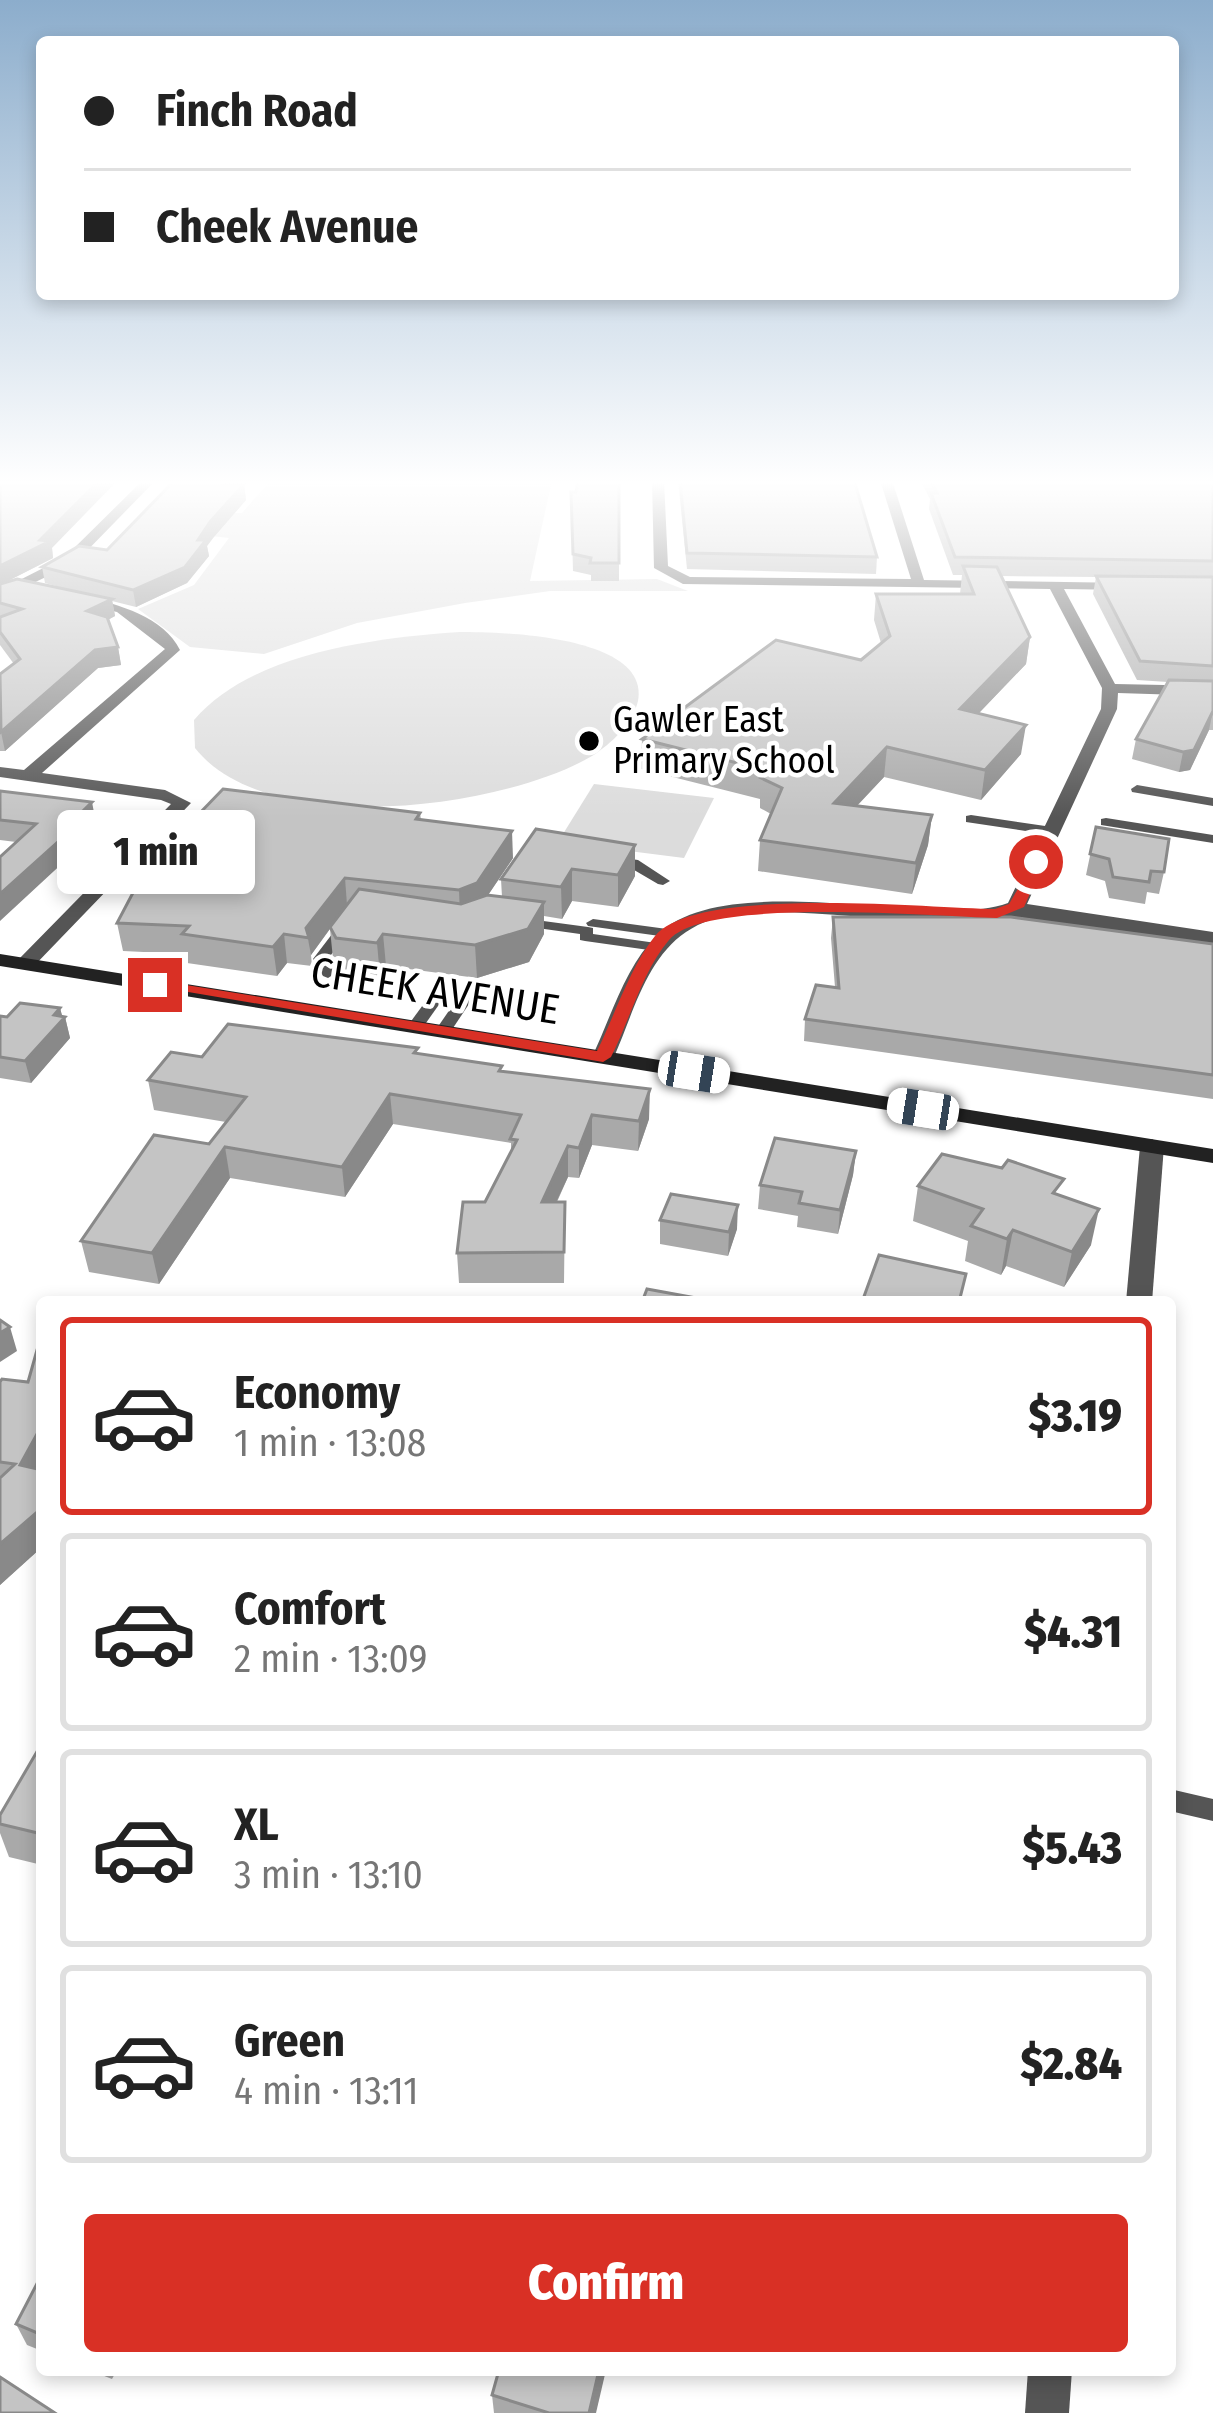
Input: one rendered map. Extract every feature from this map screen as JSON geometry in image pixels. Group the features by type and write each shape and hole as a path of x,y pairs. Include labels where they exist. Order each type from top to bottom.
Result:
{"street":[{"path":"1016,907 1107,718 1110,688 1059,593"},
{"path":"28,776 173,650 122,609 60,595"},
{"path":"1110,688 1213,691"},
{"path":"0,772 165,795 182,803 25,964"},
{"path":"603,1057 662,940 685,919 739,908 931,915 997,914 1016,907 1039,915 1213,938"},
{"name":"CHEEK AVENUE","path":"0,960 1213,1156"},
{"path":"1140,1296 1152,1146"},
{"path":"1047,2413 1050,2376"}],"lane":[{"path":"1137,789 1213,802"},
{"path":"971,819 1052,831"},
{"path":"1106,822 1213,838"},
{"path":"592,858 633,863 663,881"},
{"path":"328,973 320,959 356,911"},
{"path":"507,920 662,940"},
{"path":"416,1027 447,982"},
{"path":"443,1031 472,986"},
{"path":"1176,1801 1213,1810"}],"shaded area":[{"path":"176,593 539,593 357,623 264,654 190,647 138,609"},
{"path":"460,632 537,636 598,650 621,662 635,679 635,709 626,725 592,756 552,775 446,801 329,805 275,796 229,777 195,748 194,720 248,678 317,653"},
{"path":"594,784 714,798 684,858 558,842"}],"building":[{"path":"0,593 82,593 112,599 87,611 107,617 118,647 95,650 1,732 0,674 20,659 0,632 0,617 22,609 0,603"},
{"path":"1009,593 1030,637 960,709 1026,725 985,770 887,747 834,803 932,815 916,863 760,840 782,788 761,778 769,771 642,739 776,640 861,660 890,636 876,594"},
{"path":"1105,593 1213,593 1213,666 1140,661"},
{"path":"1169,680 1213,681 1213,711 1194,750 1183,752 1136,739"},
{"path":"223,789 420,813 416,819 512,831 477,883 459,890 345,878 306,928 309,938 284,934 273,947 182,934 189,926 117,923 145,870"},
{"path":"0,791 92,802 82,812 90,813 0,894 0,857 36,824 0,820"},
{"path":"1096,827 1169,839 1164,872 1151,871 1149,882 1113,877 1109,859 1090,854"},
{"path":"536,829 635,845 618,875 572,869 561,887 501,879"},
{"path":"359,889 461,904 487,895 544,902 528,929 475,945 383,934 377,943 336,938 330,927"},
{"path":"833,917 1011,917 1213,944 1213,1075 805,1019 816,985 839,988"},
{"path":"20,1003 60,1008 54,1015 65,1017 25,1061 0,1057 0,1016 7,1017"},
{"path":"228,1024 418,1048 414,1053 502,1066 499,1071 650,1089 639,1121 592,1115 579,1148 568,1146 542,1202 565,1202 564,1252 457,1253 463,1202 485,1202 517,1140 510,1139 521,1115 390,1094 342,1167 225,1147 152,1253 81,1241 154,1135 209,1144 246,1097 148,1080 171,1052 202,1057"},
{"path":"775,1138 856,1151 840,1210 799,1203 802,1192 760,1185"},
{"path":"942,1154 1002,1168 1008,1160 1064,1179 1053,1193 1099,1209 1072,1252 1013,1230 1007,1239 971,1226 983,1209 918,1186"},
{"path":"671,1194 738,1205 729,1232 660,1220"},
{"path":"879,1255 966,1274 960,1296 864,1296"},
{"path":"647,1289 685,1296 644,1296"},
{"path":"36,1354 36,1436 20,1465 36,1469 36,1513 0,1544 0,1478 15,1464 0,1462 0,1382 28,1382"},
{"path":"36,1753 36,1833 0,1824 0,1815"},
{"path":"36,2286 36,2332 16,2324"},
{"path":"497,2376 598,2376 589,2413 549,2413 492,2395"},
{"path":"0,2377 55,2413 0,2413"}],"place":[{"name":"Gawler East Primary School","path":"589,741"}],"route":[{"path":"155,985 603,1057 661,938 685,919 739,908 997,914 1016,907 1036,862"}]}
